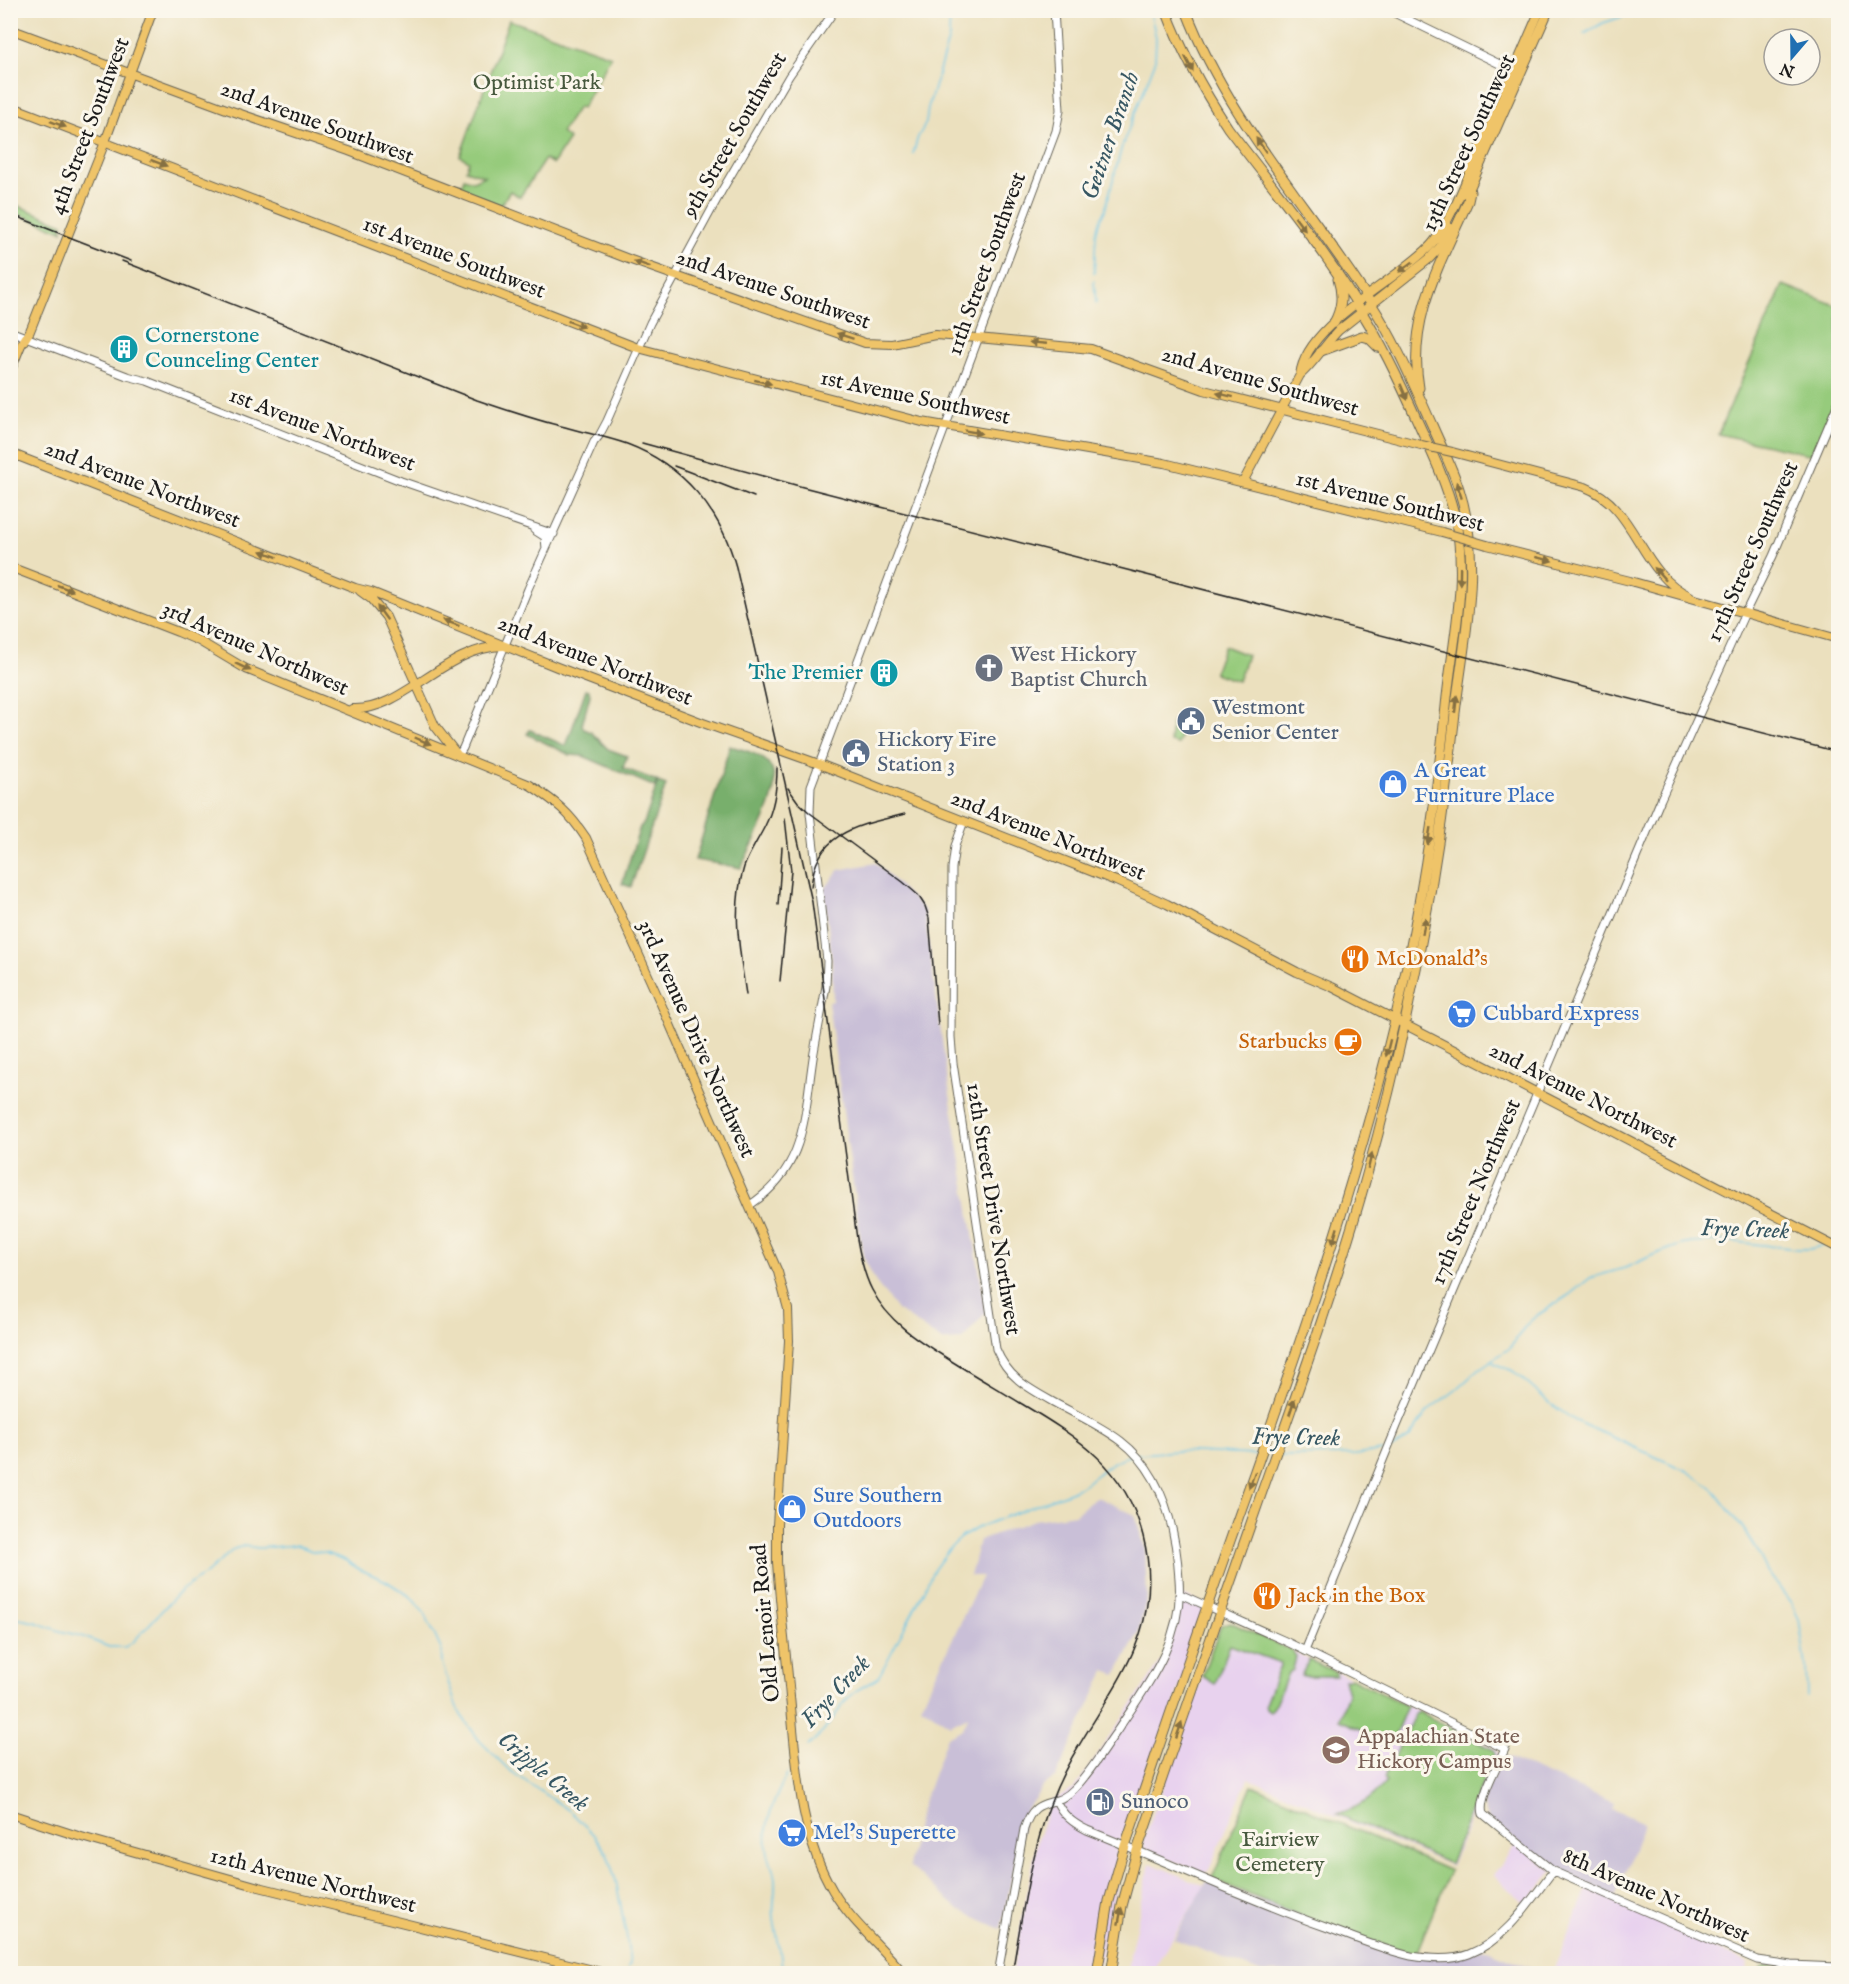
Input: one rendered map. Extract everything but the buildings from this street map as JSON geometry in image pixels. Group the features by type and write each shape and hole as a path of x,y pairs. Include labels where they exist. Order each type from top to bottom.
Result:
{"highway":[{"path":"1097,1974 1109,1901 1125,1846 1286,1386 1333,1244 1395,1020 1410,948 1437,790 1461,577 1456,520 1449,494 1392,366 1334,268 1212,104 1188,63 1166,10"},
{"path":"1111,1974 1122,1906 1137,1851 1331,1293 1367,1175 1405,1025 1420,950 1446,795 1472,579 1471,550 1461,494 1399,353 1370,301 1219,81 1204,53 1186,10"},
{"path":"1190,10 1219,73 1219,81"},
{"path":"1422,402 1415,366 1419,324 1431,287 1470,192"},
{"path":"1334,268 1342,300 1340,312 1334,323"},
{"path":"1321,351 1362,336 1375,342 1392,366"}],"main road":[{"name":"4th Street Southwest","path":"10,372 21,345 30,331 105,142 153,10"},
{"name":"13th Street Southwest","path":"1300,375 1301,366 1324,332 1356,303 1370,301 1421,267 1440,248 1470,192 1540,10"},
{"name":"13th Street Southwest","path":"1243,482 1300,375 1335,334 1362,312 1370,301 1436,239 1456,204 1549,10"},
{"name":"2nd Avenue Southwest","path":"10,28 229,110 349,151 675,276 865,343 892,344 935,335 1091,349 1204,390 1585,487 1603,495 1618,510 1664,579 1687,594 1710,604"},
{"name":"1st Avenue Southwest","path":"10,106 638,348 728,373 947,427 1154,462 1243,482 1442,532 1839,639"},
{"name":"2nd Avenue Northwest","path":"10,453 703,723 819,764 964,820 1142,892 1839,1248"},
{"name":"3rd Avenue Northwest","path":"10,567 199,640 241,667 530,785 549,798"},
{"path":"355,588 371,600 386,617 439,733 458,756"},
{"path":"339,707 362,710 384,704 468,652 485,647 505,646"},
{"name":"3rd Avenue Drive Northwest","path":"549,798 573,818 593,850 750,1205 778,1272 788,1309"},
{"name":"Old Lenoir Road","path":"788,1309 789,1364 777,1526 778,1583 800,1795 809,1839 821,1868 842,1905 904,1974"},
{"name":"12th Avenue Northwest","path":"10,1814 78,1836 259,1887 609,1974"}],"street":[{"name":"9th Street Southwest","path":"458,756 467,740 528,589 594,442 607,421 638,348 675,276 774,100 835,10"},
{"name":"11th Street Southwest","path":"750,1205 778,1180 791,1162 802,1135 826,986 827,961 810,813 811,786 947,427 1059,119 1054,10"},
{"path":"1393,11 1517,73"},
{"name":"1st Avenue Northwest","path":"10,331 127,376 147,381 400,481 554,534"},
{"name":"17th Street Southwest","path":"1698,716 1777,547 1839,403"},
{"path":"522,522 544,536 546,550"},
{"name":"17th Street Northwest","path":"1305,1651 1390,1442 1698,716"},
{"name":"12th Street Drive Northwest","path":"964,820 952,858 952,1063 996,1349 1007,1370 1018,1380 1033,1391 1109,1433 1132,1450 1141,1460 1157,1485 1170,1519 1180,1593 1172,1638 1159,1666 1080,1782 1069,1794 1035,1808 1026,1822 998,1974"},
{"path":"1180,1593 1305,1651"},
{"name":"8th Avenue Northwest","path":"1305,1651 1504,1749 1481,1809 1488,1820 1553,1871 1757,1960 1791,1965 1839,1967"},
{"path":"1056,1800 1063,1813 1078,1825 1125,1846 1278,1910 1400,1953 1433,1959 1462,1956 1489,1944 1509,1925 1553,1871"}],"shaded area":[{"path":"876,863 924,910 948,1083 986,1312 962,1340 943,1341 897,1310 875,1281 863,1256 828,1002 833,1001 832,961 824,890 839,870"},
{"path":"1097,1497 1135,1515 1145,1549 1147,1597 1138,1634 1116,1675 1105,1671 1056,1777 1045,1784 1026,1810 1001,1929 960,1910 909,1866 919,1814 947,1737 963,1729 968,1716 950,1725 921,1706 982,1576 970,1576 979,1540 1034,1520 1075,1514"},
{"path":"1180,1594 1208,1606 1125,1846 1097,1973 1012,1974 1038,1838 1051,1801 1074,1789 1164,1657"},
{"name":"Appalachian State Hickory Campus","path":"1230,1622 1376,1690 1497,1751 1498,1756 1451,1866 1248,1778 1209,1870 1204,1874 1144,1849 1143,1842 1221,1625"},
{"path":"1502,1755 1614,1803 1612,1809 1644,1823 1615,1898 1559,1874 1488,1820 1482,1803"},
{"path":"1517,1843 1553,1871 1526,1905 1493,1875"},
{"path":"1150,1863 1205,1886 1151,1973 1126,1973"},
{"path":"1207,1881 1400,1953 1447,1958 1482,1948 1545,1973 1262,1973 1174,1939"},
{"path":"1588,1886 1659,1918 1658,1922 1748,1963 1745,1973 1552,1974"}],"green space":[{"name":"Optimist Park","path":"509,20 611,56 582,108 578,107 561,133 569,139 553,164 545,159 520,197 510,191 500,206 456,188 458,183 462,184 464,178 473,181 484,176 466,170 469,161 460,156"},
{"path":"11,203 63,224 62,231 11,211"},
{"path":"1783,285 1838,306 1838,393 1813,455 1718,434"},
{"path":"1224,646 1247,655 1238,681 1214,673"},
{"path":"586,689 589,690 590,695 582,725 584,729 591,732 608,749 627,756 623,768 657,781 655,787 583,756 570,755 527,734 530,730 566,746"},
{"path":"1172,721 1184,723 1178,744 1170,742"},
{"path":"730,746 760,757 768,763 773,774 774,786 766,816 741,868 695,860"},
{"path":"658,782 666,785 631,887 622,884 640,827 644,823"},
{"path":"1230,1622 1292,1651 1296,1656 1293,1670 1288,1673 1270,1712 1266,1709 1265,1704 1281,1663 1230,1645 1215,1684 1202,1676 1221,1625"},
{"path":"1309,1660 1336,1672 1336,1676 1301,1676"},
{"path":"1351,1678 1407,1706 1392,1742 1339,1720 1348,1693 1344,1680"},
{"path":"1419,1712 1493,1750 1494,1755 1450,1864 1337,1814 1364,1802 1386,1782 1384,1778 1415,1714"},
{"name":"Fairview Cemetery","path":"1252,1785 1450,1871 1416,1954 1338,1930 1212,1879"},
{"path":"1766,1965 1838,1971 1838,1974 1760,1974 1762,1967"}],"waterway":[{"path":"913,154 918,137 926,123 928,108 949,37 950,10"},
{"name":"Geitner Branch","path":"1094,273 1096,234 1099,222 1105,210 1122,146 1155,62 1156,38 1150,10"},
{"path":"1584,34 1603,23 1643,10"},
{"name":"Geitner Branch","path":"1094,281 1096,303"},
{"name":"Frye Creek","path":"1391,1449 1409,1438 1428,1411 1479,1369 1510,1348 1526,1325 1536,1316 1569,1295 1590,1278 1628,1267 1653,1255 1692,1243 1728,1241 1798,1249 1810,1249 1824,1245"},
{"path":"1492,1362 1513,1371 1551,1404 1574,1420 1687,1471 1711,1487 1743,1528 1767,1571 1791,1603 1799,1619 1806,1666 1807,1696"},
{"name":"Frye Creek","path":"1138,1454 1177,1451 1255,1455"},
{"name":"Frye Creek","path":"1278,1456 1356,1455 1383,1451"},
{"name":"Frye Creek","path":"808,1746 823,1732 847,1699 878,1678 933,1571 949,1549 962,1537 979,1527 1075,1490 1109,1465 1134,1455"},
{"name":"Cripple Creek","path":"10,1617 35,1622 109,1647 125,1647 134,1641 180,1591 208,1572 234,1549 243,1546 259,1548 297,1545 345,1560 386,1581 411,1597 425,1614 441,1649 442,1663 455,1703 479,1740 509,1770 571,1812 594,1835 607,1854 616,1881 627,1939 630,1964 628,1968"},
{"name":"Frye Creek","path":"782,1974 774,1913 775,1878 768,1854 767,1832 770,1812 787,1774"}],"railway":[{"path":"10,214 131,261"},
{"path":"122,261 477,400 627,444 666,464 682,477 697,492 721,527 736,567 812,902 857,1239 869,1284 886,1311 913,1336 1063,1429 1098,1457 1125,1491 1143,1536 1149,1576 1146,1612 1136,1645 1121,1675 1066,1768 1051,1802 1032,1865 1012,1974"},
{"path":"642,443 803,487 1838,752"},
{"path":"674,466 754,497"},
{"path":"746,995 737,915 740,883 746,862 771,812 776,790 777,768"},
{"path":"788,788 810,813 903,882 918,895 925,906 929,918 938,1025"},
{"path":"811,887 821,854 831,842 857,827 905,814"},
{"path":"780,981 791,871 785,818"},
{"path":"778,905 782,847"}],"place":[{"name":"Cornerstone Counceling Center","path":"124,349"},
{"name":"West Hickory Baptist Church","path":"989,668"},
{"name":"The Premier","path":"884,673"},
{"name":"Westmont Senior Center","path":"1191,721"},
{"name":"Hickory Fire Station 3","path":"856,753"},
{"name":"A Great Furniture Place","path":"1393,784"},
{"name":"McDonald's","path":"1355,959"},
{"name":"Cubbard Express","path":"1462,1014"},
{"name":"Starbucks","path":"1348,1042"},
{"name":"Sure Southern Outdoors","path":"792,1509"},
{"name":"Jack in the Box","path":"1267,1596"},
{"name":"Appalachian State Hickory Campus","path":"1336,1750"},
{"name":"Sunoco","path":"1100,1802"},
{"name":"Mel's Superette","path":"792,1833"}]}
